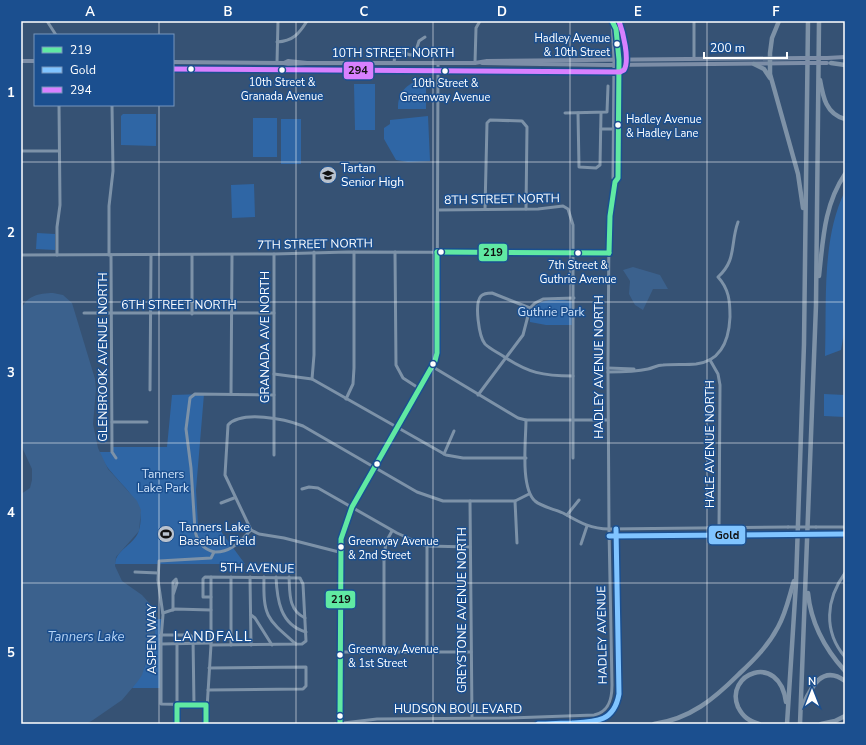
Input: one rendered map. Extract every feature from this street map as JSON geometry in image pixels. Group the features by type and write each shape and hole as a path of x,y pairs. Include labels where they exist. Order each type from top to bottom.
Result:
{"highway":[{"path":"779,21 772,38 770,58 772,81 798,174 805,225"},
{"path":"787,724 796,576 803,352 808,21"},
{"path":"800,724 816,305 819,21"},
{"path":"829,63 845,64"},
{"path":"754,64 764,69 772,81"},
{"path":"818,70 826,105 834,114 845,120"},
{"path":"816,305 827,212 831,199 845,174"},
{"path":"807,567 810,605 817,630 825,646 845,671"},
{"path":"654,724 679,718 702,707 719,694 761,653 774,635 781,621 796,576"},
{"path":"759,724 752,722 744,716 736,699 736,691 740,684 744,678 753,673 767,672 777,678 784,692 787,716"},
{"path":"801,711 810,689 817,680 832,676 845,681"},
{"path":"821,724 835,721 845,716"}],"main road":[{"name":"10TH STREET NORTH","path":"478,63 488,61 845,57"},
{"path":"21,61 34,62"},
{"name":"10TH STREET NORTH","path":"174,62 284,63 302,61 307,63 478,63 488,65 829,63"}],"street":[{"path":"47,21 55,34"},
{"path":"277,63 278,21"},
{"path":"277,42 293,38 299,33 307,21"},
{"path":"478,63 476,28 480,21"},
{"path":"694,21 694,58"},
{"name":"HADLEY AVENUE NORTH","path":"612,23 611,30 614,60 613,178 615,182"},
{"name":"HADLEY AVENUE NORTH","path":"609,529 609,253 610,216 615,182 618,178 619,60 616,29 612,23"},
{"path":"394,63 396,53 399,51 410,55 415,54 419,41 425,37"},
{"path":"340,723 339,552 344,527 352,507 433,367 437,353 438,63"},
{"path":"565,112 607,112 608,86"},
{"path":"57,255 60,205 59,106"},
{"name":"GLENBROOK AVENUE NORTH","path":"112,106 113,171 109,206 112,453 116,458"},
{"path":"578,113 578,164 581,168 596,168 600,165 601,113"},
{"path":"485,209 487,123 490,120 502,119 522,121 526,127 526,209"},
{"path":"601,129 618,129"},
{"path":"21,151 59,151"},
{"name":"8TH STREET NORTH","path":"438,210 566,207 574,225 574,252"},
{"path":"608,370 640,370 664,364 699,364 710,360 722,349 729,332 729,298 724,284 718,277 726,269 731,260 738,222"},
{"path":"312,379 314,355 314,252"},
{"name":"7TH STREET NORTH","path":"21,254 192,255 314,252 609,253"},
{"path":"346,399 353,384 354,368 354,252"},
{"path":"395,252 396,365 403,378 420,389"},
{"path":"573,458 574,252"},
{"path":"231,394 232,254"},
{"name":"GRANADA AVE NORTH","path":"274,254 274,455"},
{"path":"150,255 150,390"},
{"path":"192,255 192,314"},
{"path":"530,308 492,293 486,293 479,299 480,333 484,343 519,367 540,375 573,376"},
{"path":"478,395 523,335 530,308 543,299 574,298"},
{"name":"6TH STREET NORTH","path":"84,313 274,313"},
{"name":"HALE AVENUE NORTH","path":"710,360 718,374 720,385 719,528"},
{"path":"433,367 512,416 526,420 608,420"},
{"path":"274,374 312,379 444,454 463,458 526,458"},
{"path":"251,530 235,547 225,551 214,552 202,546 198,540 195,530 191,468 186,429 190,398 196,394 274,395"},
{"path":"339,552 284,538 259,534 251,530 234,498 225,476 228,425 232,421 252,417 289,421 302,426 375,468 432,498 443,501 515,501 529,494"},
{"path":"526,420 526,478 529,494 539,503 567,515 586,526 609,529 845,527"},
{"path":"112,422 147,422"},
{"path":"444,454 454,431"},
{"path":"302,489 310,487 318,488 392,531 427,546 470,547"},
{"path":"221,503 234,498"},
{"path":"567,515 579,500"},
{"name":"GREYSTONE AVENUE NORTH","path":"470,501 472,718"},
{"path":"515,501 517,543"},
{"path":"581,544 586,526"},
{"name":"HADLEY AVENUE","path":"576,715 594,715 602,712 609,704 612,694 609,529"},
{"path":"384,652 384,558 386,542 392,531"},
{"path":"427,546 427,652"},
{"path":"135,572 158,573 159,561 208,559 213,557 214,552"},
{"name":"ASPEN WAY","path":"158,573 163,613 161,635 162,704 177,705"},
{"path":"845,573 834,593 829,614 832,633 837,646 845,658"},
{"path":"206,724 211,644 212,577 205,577 203,580 203,597 211,597"},
{"name":"5TH AVENUE","path":"212,577 289,577 301,579 305,618"},
{"path":"231,577 231,645"},
{"path":"250,577 251,645"},
{"path":"264,577 264,598 268,615 279,631 296,644"},
{"path":"276,577 278,601 283,615 294,626 306,632"},
{"path":"161,644 305,644 305,618 294,610 290,599 289,577"},
{"path":"173,595 173,610"},
{"path":"163,613 173,610 211,610"},
{"path":"251,615 255,618 272,645"},
{"path":"161,635 190,635 193,638 194,705"},
{"path":"177,643 177,724"},
{"path":"340,652 471,652"},
{"path":"208,690 305,688 306,668 209,668"},
{"path":"177,705 206,705"},
{"name":"HUDSON BOULEVARD","path":"335,724 378,719 576,715"}],"green space":[{"path":"426,80 426,109 398,109 398,103 402,92 410,84"},
{"path":"354,84 375,84 375,130 355,130"},
{"path":"123,114 156,114 156,146 121,145 121,116"},
{"path":"428,116 430,161 408,162 396,160 384,139 384,128 390,124 390,120"},
{"path":"253,118 277,118 277,157 253,157"},
{"path":"281,119 301,119 301,164 281,164"},
{"path":"254,184 255,217 232,218 231,185"},
{"path":"845,191 845,327 841,350 825,356 826,293 829,251 837,210"},
{"path":"37,233 55,234 55,250 36,249"},
{"name":"Guthrie Park","path":"555,299 572,301 572,325 546,325 530,322 531,312 536,305"},
{"name":"Tanners Lake Park","path":"204,394 196,490 198,525 220,530 245,564 115,564 116,559 122,550 137,535 141,518 139,508 134,498 104,463 99,452 112,452 112,447 167,447 172,395"},
{"path":"824,394 845,395 845,417 824,416"},
{"path":"155,619 163,619 161,688 132,688 146,665 154,636"}],"water":[{"path":"633,267 660,275 668,289 653,289 643,310 635,305 629,294 630,281 623,270"},
{"name":"Tanners Lake","path":"53,293 63,295 72,303 95,379 96,389 93,424 98,448 108,469 137,501 141,510 139,531 116,557 115,566 122,581 142,595 150,604 155,619 155,632 142,675 122,700 86,724 21,724 21,494 30,488 32,469 21,445 21,311 26,302 33,296"}],"transit line":[{"name":"219","path":"609,253 610,216 615,182 618,178 619,60 616,29 612,21"},
{"name":"294","path":"174,69 620,72 624,70 626,65 626,53 619,21"},
{"name":"219","path":"437,252 609,253"},
{"name":"219","path":"340,723 341,539 352,507 435,361 437,353 437,252"},
{"name":"Gold","path":"538,724 581,723 596,721 603,719 608,715 617,703 619,694 616,529"},
{"name":"Gold","path":"609,536 845,534"},
{"name":"219","path":"177,724 177,705 206,705 206,724"}],"place":[{"name":"Hadley Avenue & 10th Street","path":"617,44"},
{"name":"10th Street & Granada Avenue","path":"282,70"},
{"name":"10th Street & Greenway Avenue","path":"445,71"},
{"name":"Hadley Avenue & Hadley Lane","path":"618,125"},
{"name":"Tartan Senior High","path":"328,175"},
{"name":"7th Street & Guthrie Avenue","path":"578,253"},
{"name":"Tanners Lake Baseball Field","path":"166,534"},
{"name":"Greenway Avenue & 2nd Street","path":"341,547"},
{"name":"Greenway Avenue & 1st Street","path":"340,655"}],"district":[{"name":"LANDFALL","path":"213,636"}]}
